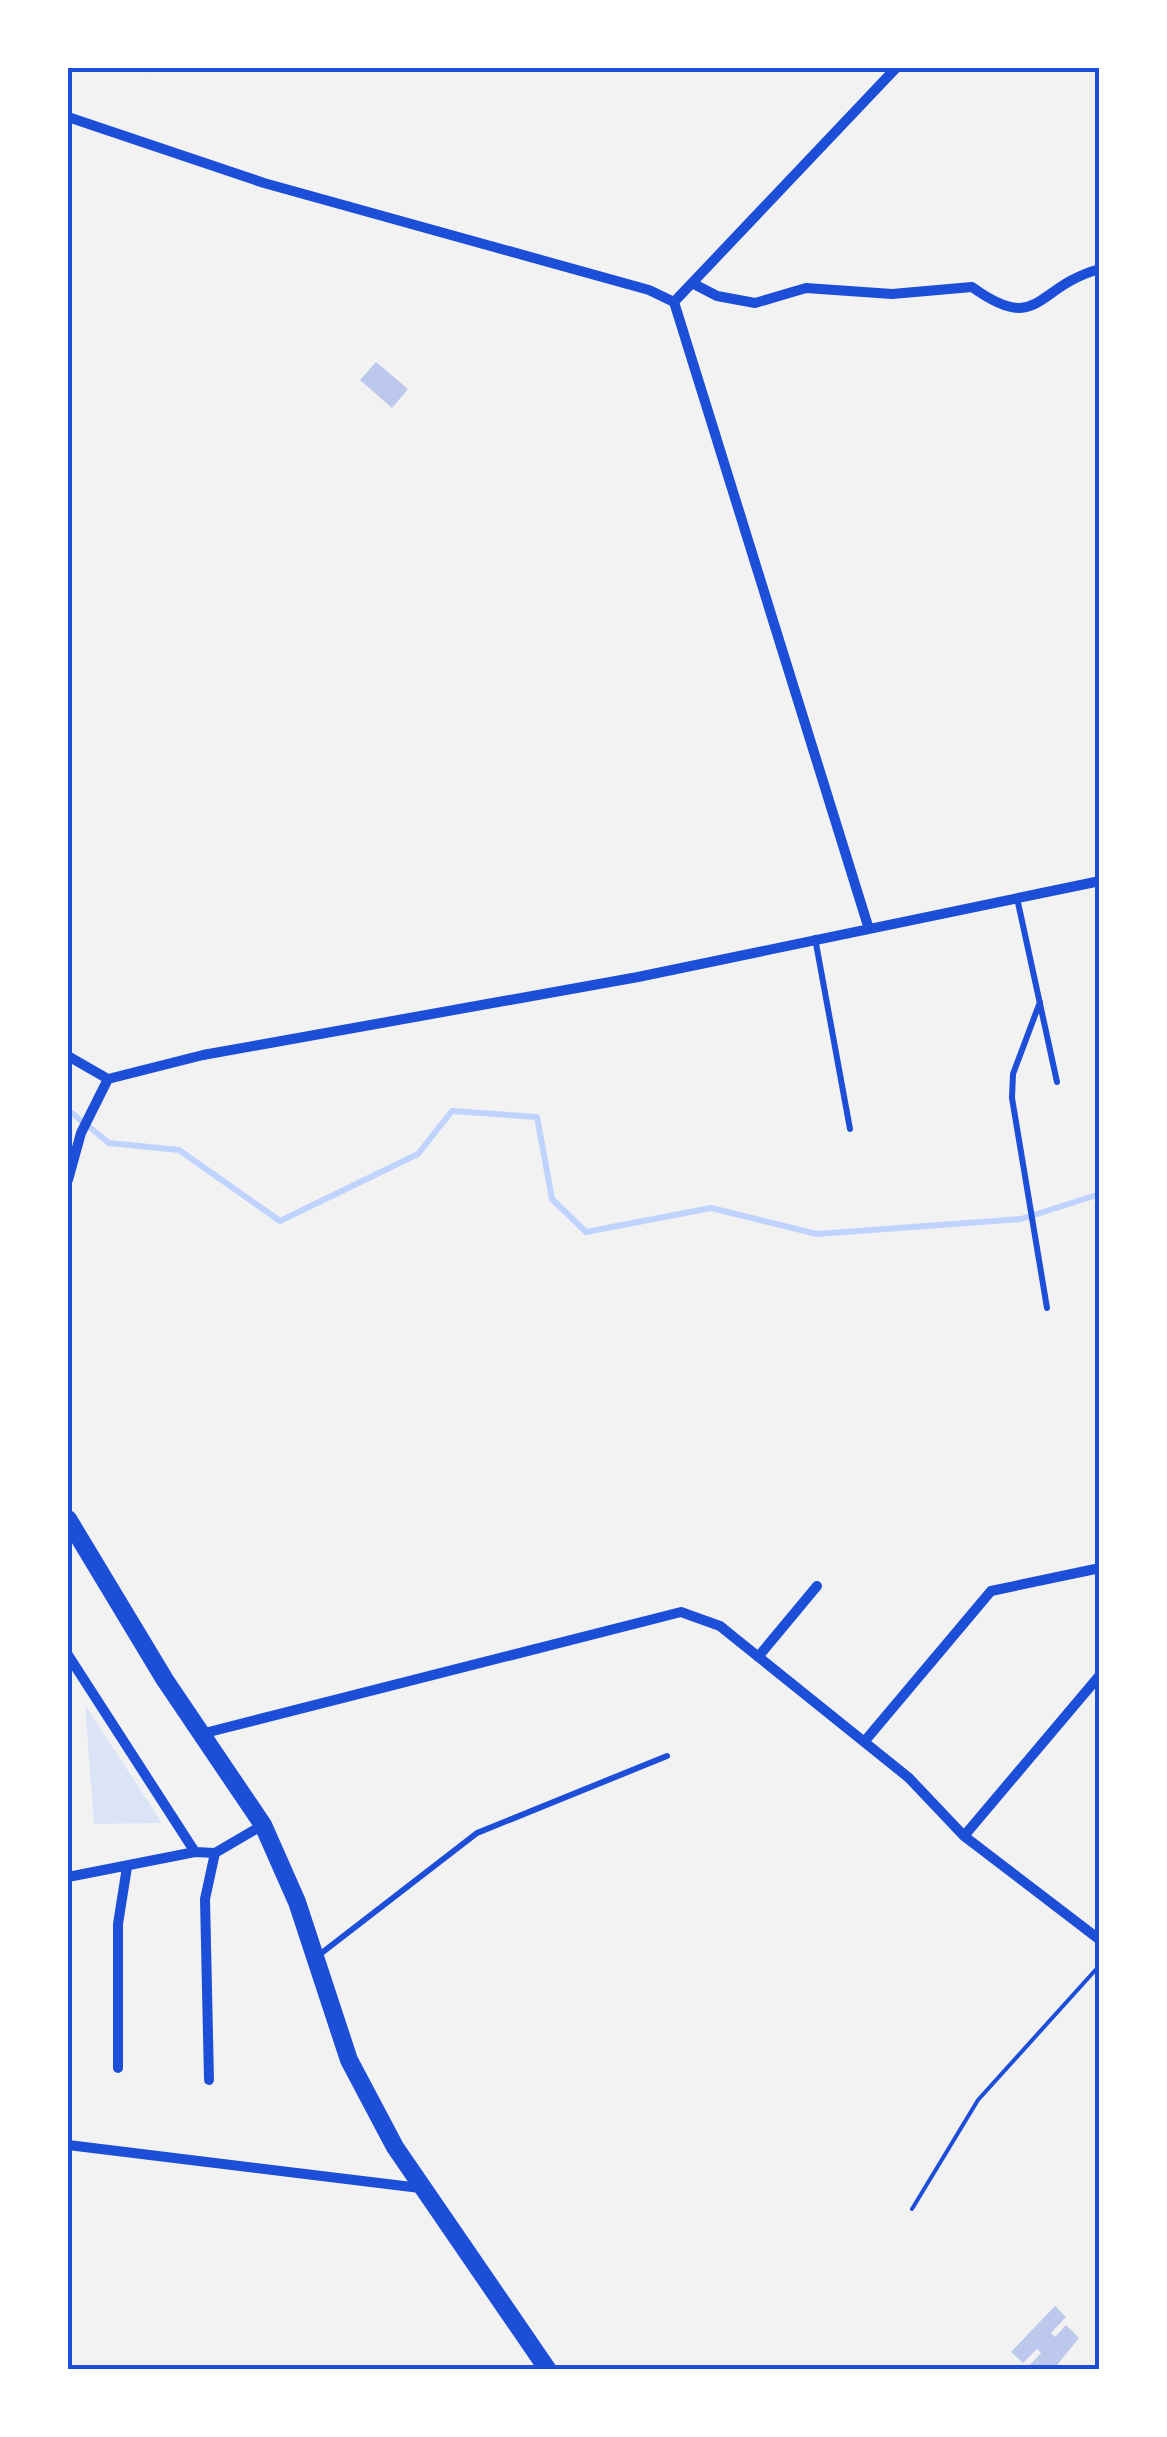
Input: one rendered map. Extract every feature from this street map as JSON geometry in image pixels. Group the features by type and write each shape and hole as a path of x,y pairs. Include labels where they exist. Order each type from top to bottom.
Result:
{"main road":[{"path":"68,1519 201,1734 263,1826 297,1902 349,2060 420,2188 548,2370"}],"street":[{"path":"674,302 896,68"},
{"path":"68,117 264,183 650,290 674,302 868,926"},
{"path":"692,283 716,296 755,303 806,288 892,294 972,287 1002,308 1027,310 1073,276 1100,268"},
{"path":"68,1056 108,1079 203,1055 638,977 868,926 1100,881"},
{"path":"68,1180 81,1133 108,1079"},
{"path":"864,1742 992,1591 1100,1568"},
{"path":"758,1656 817,1586"},
{"path":"201,1734 682,1612 720,1626 909,1778 964,1836 1100,1940"},
{"path":"68,1655 195,1852"},
{"path":"964,1836 1100,1676"},
{"path":"68,1877 195,1852 215,1853 263,1826"},
{"path":"208,2080 206,1899 215,1853"},
{"path":"118,2068 119,1892 127,1867"},
{"path":"68,2145 420,2188"}],"lane":[{"path":"1017,898 1057,1082"},
{"path":"814,938 850,1128"},
{"path":"1040,1002 1013,1074 1012,1098 1047,1308"},
{"path":"314,1958 477,1833 666,1756"}],"path":[{"path":"912,2209 978,2100 1100,1964"}],"shaded area":[{"path":"85,1705 162,1823 94,1824"}],"building":[{"path":"376,362 408,389 392,408 360,380"},
{"path":"1055,2306 1066,2317 1051,2333 1055,2337 1066,2325 1079,2338 1053,2370 1025,2370 1041,2353 1037,2349 1023,2363 1011,2352"}],"waterway":[{"path":"68,1110 109,1143 179,1150 280,1221 418,1154 452,1111 537,1117 552,1199 586,1232 711,1208 817,1234 1021,1219 1100,1194"}]}
